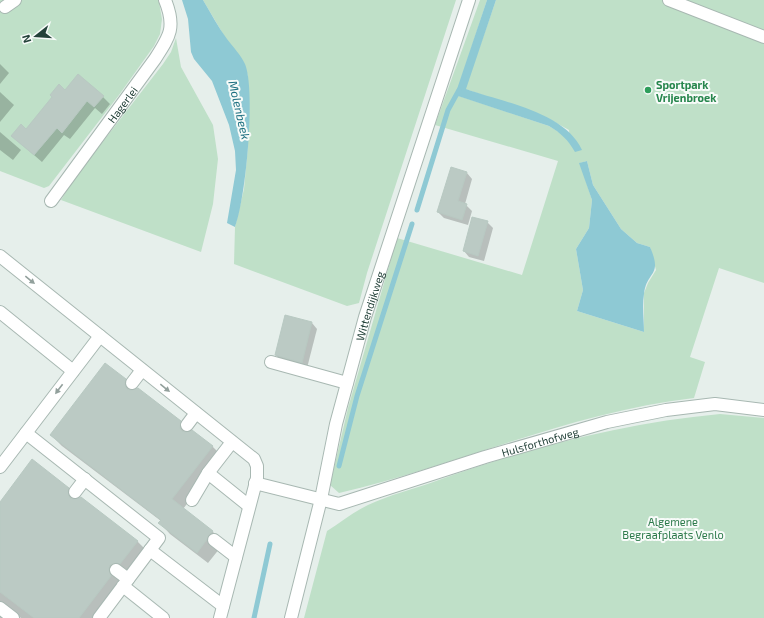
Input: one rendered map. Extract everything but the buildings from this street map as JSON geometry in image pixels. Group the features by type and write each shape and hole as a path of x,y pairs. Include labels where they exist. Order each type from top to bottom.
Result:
{"street":[{"name":"Hagerlei","path":"51,201 170,37 171,21 165,0"},
{"name":"Wittendijkweg","path":"291,618 321,499 336,424 370,301 469,0"},
{"path":"669,0 764,37"},
{"path":"0,256 254,459 257,466 255,483 222,612 150,550"},
{"path":"0,312 73,371"},
{"path":"0,467 100,336"},
{"path":"271,362 347,383"},
{"path":"132,383 142,370"},
{"name":"Hulsforthofweg","path":"255,483 339,504 484,457 607,422 666,410 715,404 764,410"},
{"path":"186,425 196,413"},
{"path":"26,433 159,538 99,618"},
{"path":"192,500 208,473 232,442"},
{"path":"208,473 249,506"},
{"path":"75,492 85,480"},
{"path":"214,540 236,557"},
{"path":"116,570 126,582 163,618"},
{"path":"0,608 13,618"}],"green space":[{"path":"0,0 158,0 159,2 162,19 160,34 154,46 119,95 49,186 44,188 0,171"},
{"path":"203,0 456,0 367,273 359,303 347,306 234,264 235,227 244,189 248,146 248,76 244,63 226,39"},
{"path":"480,0 487,0 456,95 549,126 562,134 570,143 569,130 551,120 465,89 496,0 764,0 764,283 719,268 690,357 705,362 694,398 649,405 559,427 428,468 339,493 330,485 348,408 397,238 522,275 558,161 435,125","holes":["587,161 593,185 621,229 637,243 650,247 656,270 644,293 644,332 577,311 583,290 576,249 589,228 592,200 580,163"]},
{"path":"176,38 181,67 213,125 218,159 213,204 201,252 61,200 74,179 163,64 171,52"},
{"name":"Algemene Begraafplaats Venlo","path":"720,414 764,418 764,618 304,618 327,531 352,514 376,501 471,469 576,438 612,430 684,418"}],"water":[{"path":"182,0 203,0 245,64 250,97 250,120 243,194 235,227 227,223 236,170 235,151 229,125 212,81 194,59 191,52 188,19"},
{"path":"487,0 496,0 466,89 514,104 547,117 562,126 574,137 582,150 575,152 564,137 549,126 455,95"},
{"path":"587,161 593,185 621,229 637,243 650,247 654,257 655,269 648,281 644,294 644,332 577,311 583,290 576,249 589,228 592,200 579,163"}],"waterway":[{"path":"417,210 448,110 459,90"},
{"path":"339,466 357,396 412,224"},
{"name":"Molenbeek","path":"254,618 270,544"}],"place":[{"name":"Sportpark Vrijenbroek","path":"648,90"}]}
